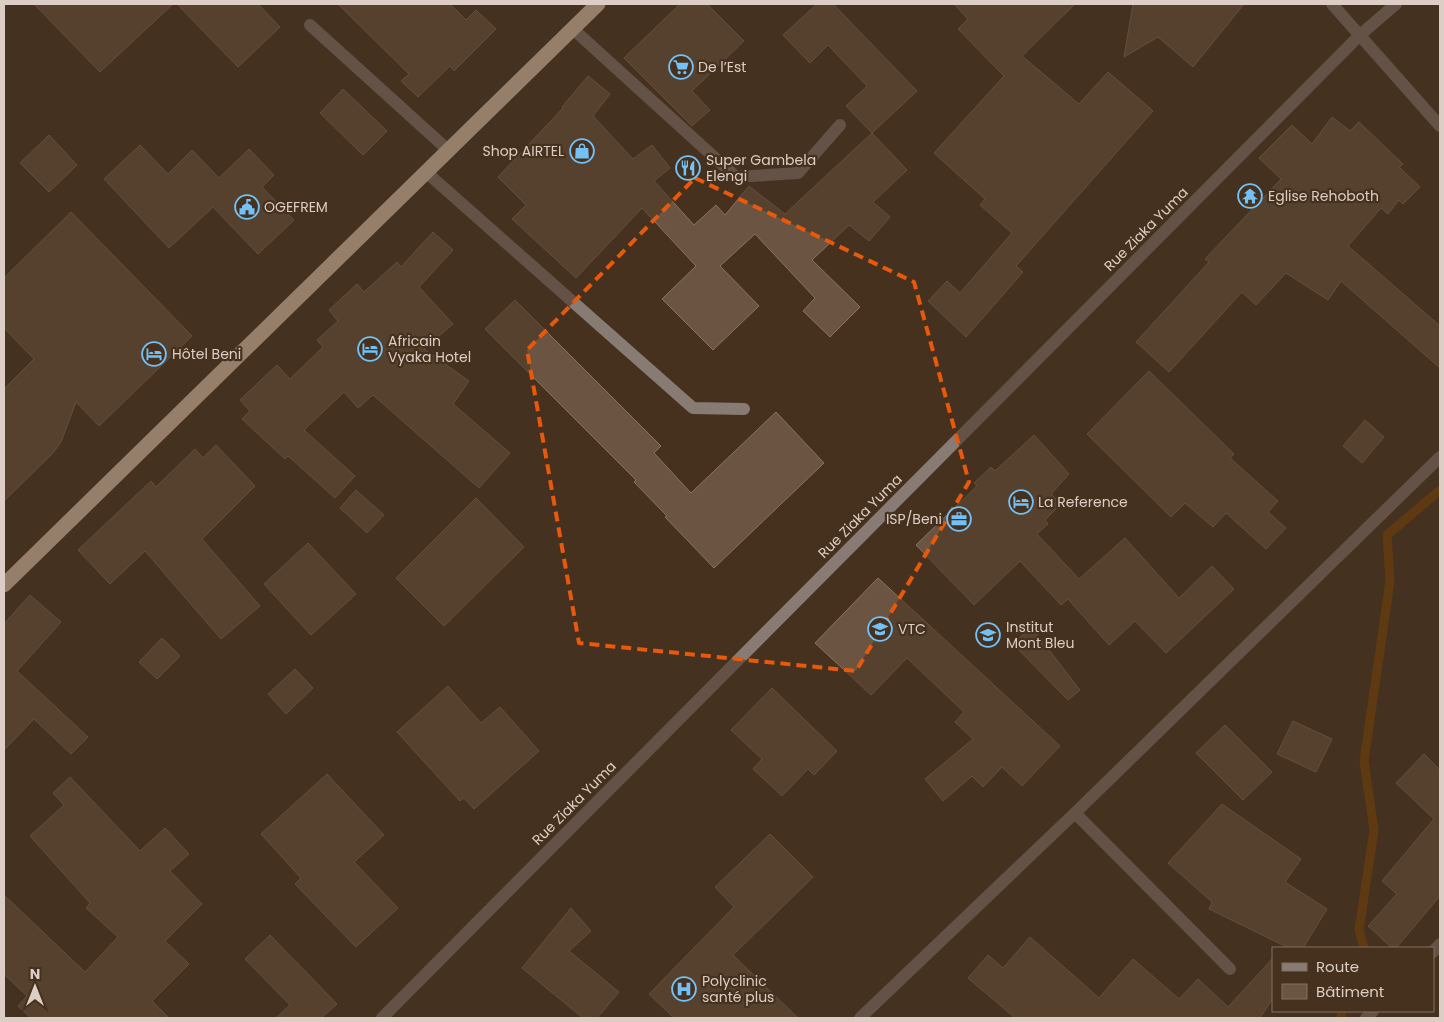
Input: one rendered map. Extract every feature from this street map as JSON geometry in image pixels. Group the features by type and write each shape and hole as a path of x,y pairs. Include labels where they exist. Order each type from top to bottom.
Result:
{"highway":[{"path":"4,585 598,4"}],"street":[{"path":"1332,4 1440,126"},
{"name":"Rue Ziaka Yuma","path":"382,1018 1360,35 1396,4"},
{"path":"310,25 448,150"},
{"path":"573,29 736,177 798,173 840,125"},
{"path":"426,172 693,408 744,409"},
{"path":"860,1018 1075,813 1440,457"},
{"path":"1075,813 1230,969"}],"highlighted area":[{"path":"695,178 914,282 969,482 856,671 579,643 527,350"}],"building":[{"path":"34,4 173,4 100,72"},
{"path":"177,4 258,4 280,27 238,67"},
{"path":"338,4 450,4 466,20 476,10 496,29 454,71 450,66 418,97 401,81 409,74"},
{"path":"680,4 707,4 744,41 692,91 710,110 692,126 624,58"},
{"path":"817,4 833,4 917,91 872,133 846,106 867,86 828,45 810,63 783,35"},
{"path":"954,4 1075,4 1022,56 1079,104 1108,72 1153,111 1016,266 1023,272 966,337 928,301 947,281 960,293 1012,233 980,205 985,199 934,153 1004,76 958,29 968,19"},
{"path":"1133,4 1244,4 1193,67 1158,37 1124,57"},
{"path":"588,76 610,94 593,116 633,159 652,145 670,168 654,181 694,225 716,205 725,215 749,186 785,214 872,133 907,170 873,202 890,217 869,241 849,225 812,260 860,307 830,337 803,311 815,298 755,234 720,266 759,306 713,350 662,299 696,266 642,208 576,278 512,219 526,205 498,177 563,108"},
{"path":"343,89 387,131 363,155 320,113"},
{"path":"1332,117 1350,131 1359,122 1403,164 1399,167 1420,187 1403,204 1399,200 1388,214 1381,208 1348,246 1440,326 1440,368 1341,281 1328,300 1286,273 1256,305 1242,292 1169,372 1136,342 1209,262 1205,259 1281,179 1259,158 1292,125 1312,144"},
{"path":"49,135 77,165 49,192 20,163"},
{"path":"140,145 168,174 192,150 219,178 249,149 274,175 262,187 294,220 258,254 213,207 169,248 104,179"},
{"path":"71,212 192,336 99,426 76,402 61,442 53,453 4,501 4,389 34,359 4,328 4,278"},
{"path":"433,232 453,250 419,287 453,324 424,349 469,381 453,404 510,453 479,488 373,395 358,408 344,392 304,430 355,476 335,498 288,456 285,459 242,419 250,411 240,400 277,365 290,379 323,347 317,340 338,321 329,310 357,284 364,292 397,262 401,267"},
{"path":"515,300 661,446 654,453 691,493 776,412 824,463 714,568 665,517 667,516 634,482 636,480 485,329"},
{"path":"1149,371 1234,454 1230,458 1278,501 1268,512 1286,528 1266,549 1226,513 1213,527 1185,503 1171,517 1087,434"},
{"path":"1365,420 1384,437 1362,463 1343,446"},
{"path":"1034,435 1069,474 1051,494 1061,504 1045,520 1048,524 1037,534 1079,579 1125,538 1179,598 1212,566 1234,589 1166,653 1135,621 1109,645 1068,599 1061,605 1020,561 974,605 916,545 977,486 974,483 991,467 995,471"},
{"path":"216,445 255,486 202,539 260,606 221,639 145,551 110,584 78,550 151,481 156,487 195,449 203,458"},
{"path":"356,490 384,515 367,533 340,508"},
{"path":"476,498 524,547 444,626 396,578"},
{"path":"308,543 356,594 311,635 264,584"},
{"path":"878,578 1060,746 1022,786 1002,767 983,787 972,776 943,801 925,779 973,739 955,722 964,712 907,658 871,695 815,643"},
{"path":"30,595 61,622 17,671 88,737 71,754 34,719 4,750 4,624"},
{"path":"1032,628 1080,690 1068,700 1012,643"},
{"path":"162,638 180,656 157,679 139,662"},
{"path":"295,669 313,688 286,714 268,694"},
{"path":"448,686 481,723 500,707 539,751 474,809 464,798 460,801 397,732"},
{"path":"772,688 837,751 814,775 808,769 782,796 753,769 762,759 731,730"},
{"path":"1293,721 1332,739 1316,772 1277,754"},
{"path":"1225,725 1272,772 1243,800 1196,753"},
{"path":"1424,754 1440,770 1440,896 1397,947 1391,947 1368,926 1397,894 1382,881 1434,819 1396,783"},
{"path":"327,774 384,835 354,862 398,908 356,947 295,884 301,878 261,834"},
{"path":"70,777 140,851 165,828 189,854 170,871 202,904 165,941 189,964 152,1001 169,1018 31,1018 18,1006 27,996 4,974 4,895 85,972 118,937 86,908 90,903 30,836 64,805 53,793"},
{"path":"1222,804 1301,859 1285,882 1327,909 1304,947 1287,947 1209,909 1212,902 1168,863"},
{"path":"770,834 813,877 733,955 798,1018 674,1018 649,994 734,907 715,887"},
{"path":"571,908 591,931 569,951 619,992 597,1018 583,1018 522,968"},
{"path":"270,935 337,1004 321,1018 276,1018 290,1005 245,959"},
{"path":"1030,937 1099,998 1133,959 1179,999 1198,979 1228,1007 1272,959 1272,1000 1260,1018 1015,1018 968,978 988,955 1003,968"}],"waterway":[{"path":"1364,947 1359,930 1374,830 1364,761 1390,581 1387,535 1440,490"},
{"path":"1341,1018 1342,1012"}],"place":[{"name":"De l’Est","path":"681,67"},
{"name":"Shop AIRTEL","path":"582,151"},
{"name":"Super Gambela Elengi","path":"688,168"},
{"name":"Eglise Rehoboth","path":"1250,196"},
{"name":"OGEFREM","path":"247,207"},
{"name":"Africain Vyaka Hotel","path":"370,349"},
{"name":"Hôtel Beni","path":"154,354"},
{"name":"La Reference","path":"1021,502"},
{"name":"ISP/Beni","path":"959,519"},
{"name":"VTC","path":"880,629"},
{"name":"Institut Mont Bleu","path":"988,635"},
{"name":"Polyclinic santé plus","path":"684,989"}]}
